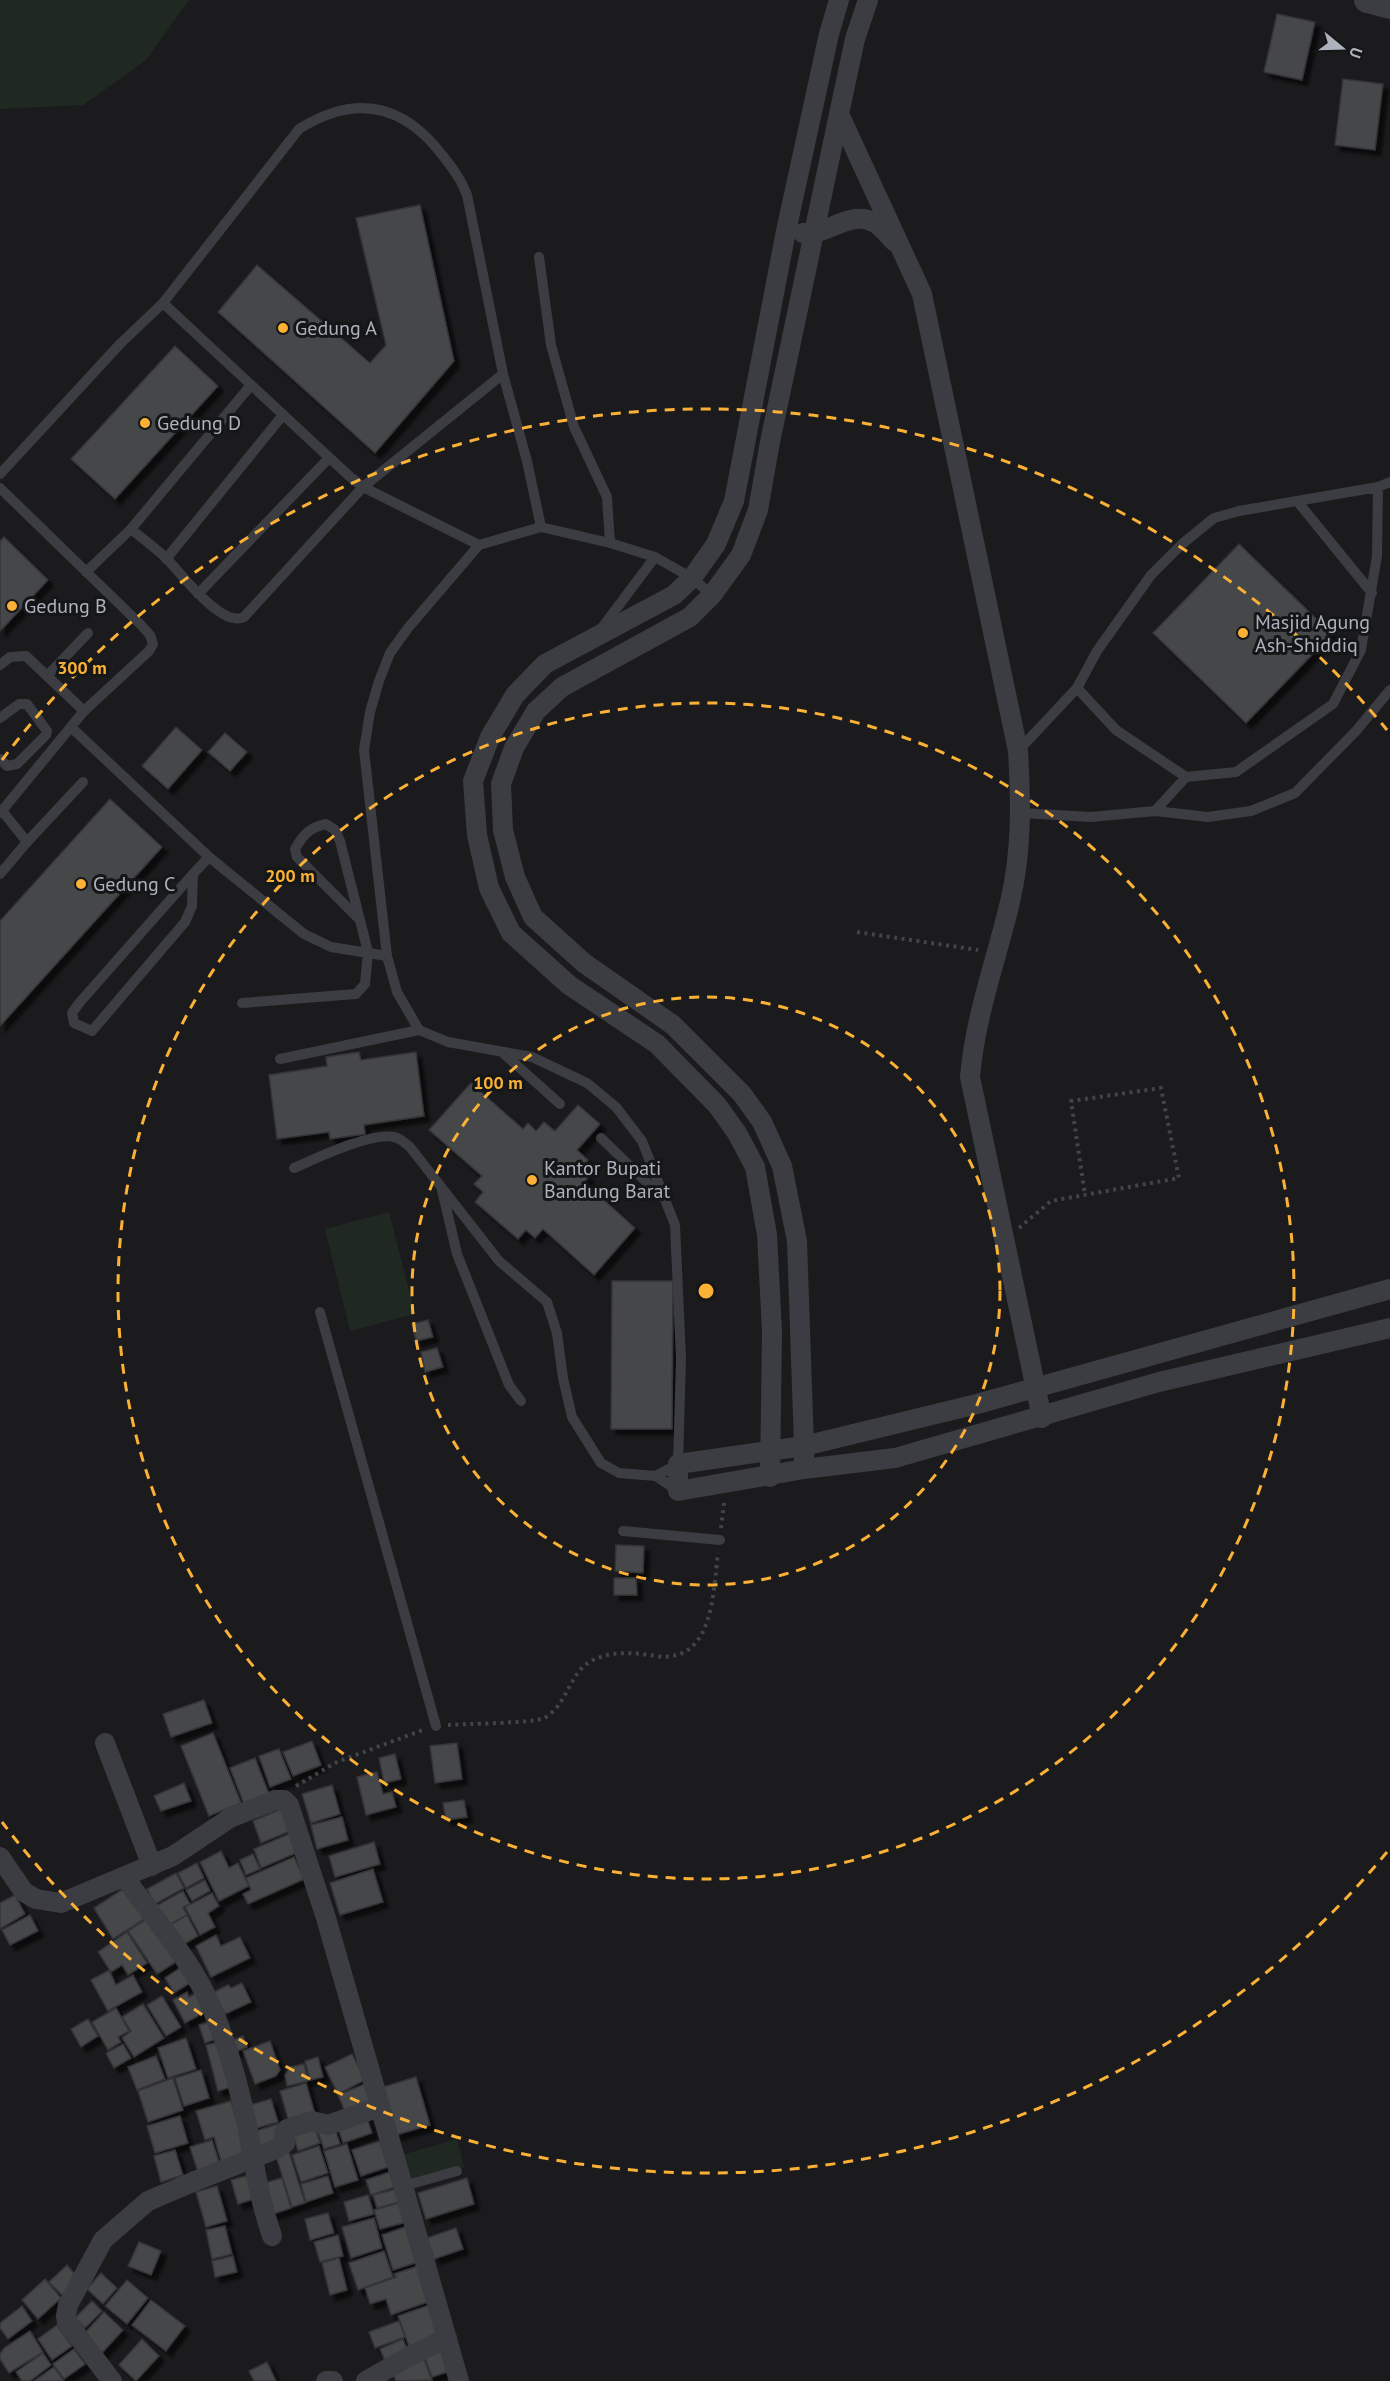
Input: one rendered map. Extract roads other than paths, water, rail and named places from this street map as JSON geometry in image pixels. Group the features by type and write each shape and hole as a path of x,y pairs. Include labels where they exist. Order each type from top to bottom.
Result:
{"street":[{"path":"770,1476 772,1331 767,1235 755,1167 737,1133 717,1105 657,1044 569,985 511,933 489,888 477,834 473,780 490,738 515,695 545,664 674,596 693,578 716,544 734,501 744,439 786,231 829,34 839,0"},
{"path":"804,1469 797,1241 782,1166 762,1122 742,1094 673,1025 584,963 533,917 515,878 503,830 501,784 514,748 536,711 562,687 690,617 712,596 741,555 758,510 838,114 855,39 868,0"},
{"path":"1367,0 1390,6"},
{"path":"838,114 922,294 1018,751 1022,813 1020,836 1010,900 973,1045 970,1077 1042,1418"},
{"path":"786,231 813,234 852,219 873,222 903,250"},
{"path":"1390,1289 1036,1388 804,1446 730,1459 678,1464 678,1491 804,1469 895,1458 1042,1418 1160,1382 1390,1328"},
{"path":"105,1743 152,1866"},
{"path":"0,1857 24,1892 36,1899 61,1904 173,1856 230,1818 276,1800 284,1800 289,1805 326,1918 459,2381"},
{"path":"125,1878 180,1954 213,2010 234,2074 246,2124 257,2188 273,2236"},
{"path":"112,2381 67,2322 66,2315 103,2240 148,2201 276,2149 285,2143 284,2133 287,2129 312,2121 328,2125 379,2107"},
{"path":"366,2381 447,2338"},
{"path":"327,2381 333,2381"}],"lane":[{"path":"0,474 113,351 163,303 299,129 324,115 352,108 370,108 392,112 414,124 431,140 460,179 467,195 503,374 527,461 541,527"},
{"path":"539,257 551,345 574,427 607,497 610,543"},
{"path":"163,303 363,487 480,545"},
{"path":"131,529 166,559 198,594 232,620 244,617 363,487 503,374"},
{"path":"86,572 131,529 251,385"},
{"path":"166,559 283,415"},
{"path":"198,594 329,458"},
{"path":"1018,751 1077,688 1097,651 1151,575 1182,544 1214,518 1239,511 1378,487 1390,482"},
{"path":"1077,688 1116,730 1186,777 1236,772 1333,704 1361,650 1377,556 1378,487"},
{"path":"0,488 150,634 153,644 149,651 84,711 1,813 27,842"},
{"path":"1298,501 1372,592"},
{"path":"418,1030 397,992 387,956 364,750 378,681 390,653 408,628 480,545 541,527 610,543 655,557 693,578 712,596"},
{"path":"597,637 598,632 655,557"},
{"path":"47,676 88,633"},
{"path":"0,664 10,657 26,656 84,711"},
{"path":"1022,813 1091,817 1155,812 1208,817 1251,810 1294,793 1356,731 1390,690"},
{"path":"0,718 19,704 27,704 47,731 46,735 17,764 7,766 0,759"},
{"path":"72,728 209,857 304,934 331,946 387,956"},
{"path":"1155,812 1186,777"},
{"path":"0,874 82,782"},
{"path":"242,1003 356,994 365,984 368,952 340,841 335,830 326,824 316,826 303,836 295,849 297,857 359,920"},
{"path":"193,874 192,906 185,922 92,1031 74,1023 72,1013 80,1002 193,874 209,857"},
{"path":"280,1059 418,1030 448,1042 532,1057 587,1083 616,1107 642,1141 675,1226 681,1358 678,1464 656,1476"},
{"path":"501,1052 560,1104"},
{"path":"294,1168 337,1150 381,1137 396,1137 411,1147 499,1261 547,1302 557,1333 563,1378 572,1417 601,1463 619,1473 656,1476 678,1491"},
{"path":"601,1138 665,1200"},
{"path":"441,1187 457,1254 509,1385 521,1401"},
{"path":"320,1312 436,1726"},
{"path":"624,1531 720,1540"},
{"path":"404,2186 457,2171"}],"place":[{"name":"Gedung A","path":"283,328"},
{"name":"Gedung D","path":"145,423"},
{"name":"Gedung B","path":"12,606"},
{"name":"Masjid Agung Ash-Shiddiq","path":"1243,633"},
{"name":"Gedung C","path":"81,884"},
{"name":"Kantor Bupati Bandung Barat","path":"532,1180"}]}
